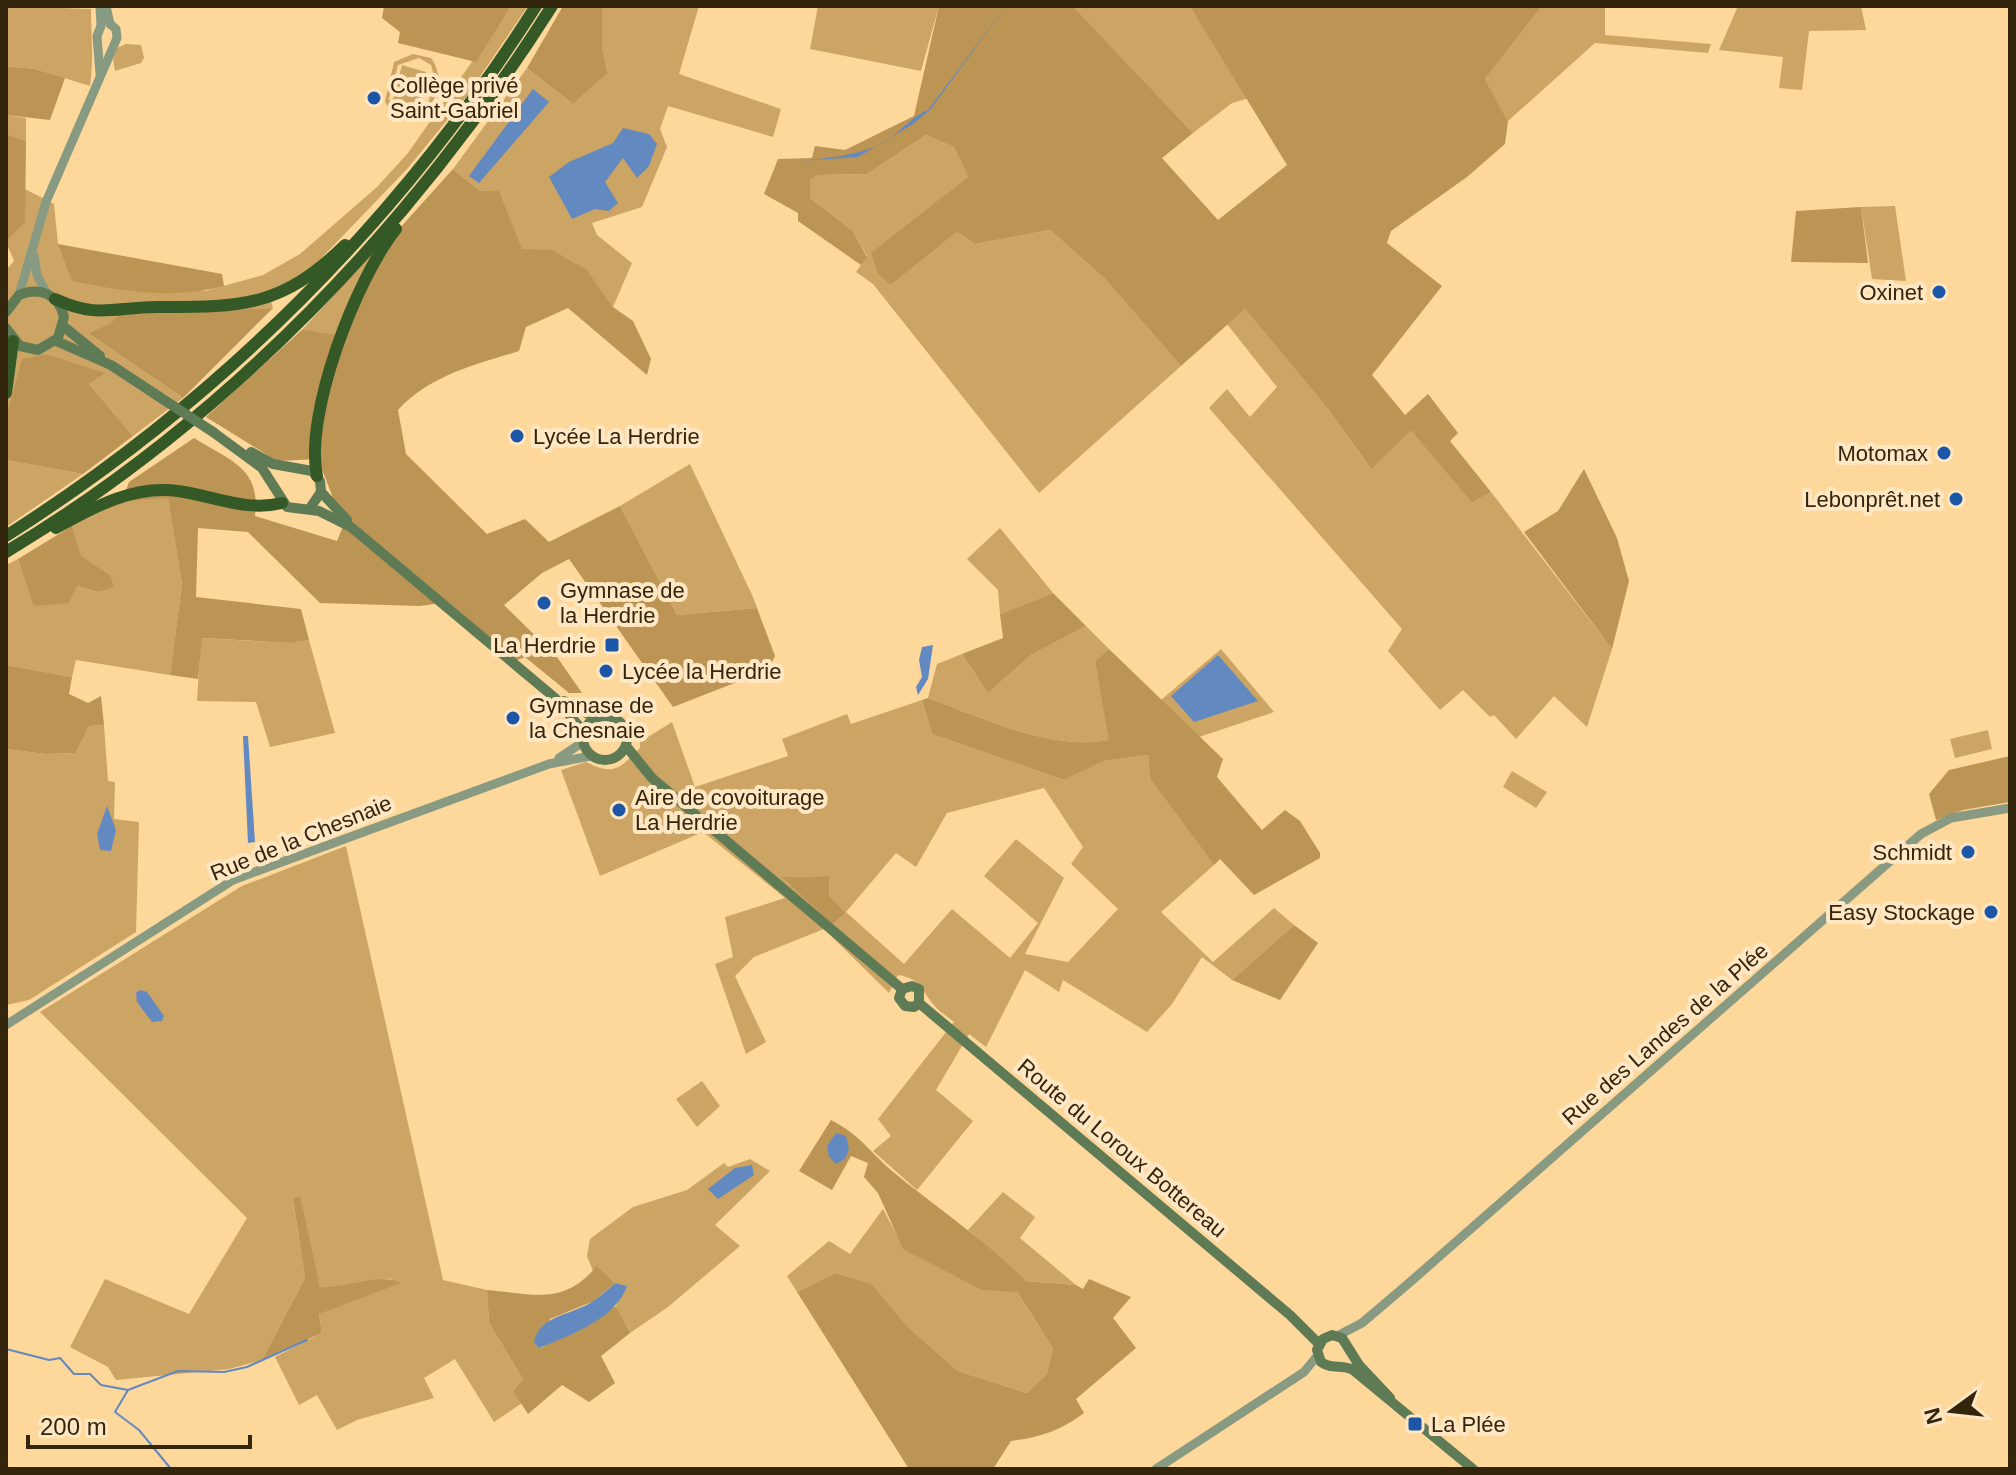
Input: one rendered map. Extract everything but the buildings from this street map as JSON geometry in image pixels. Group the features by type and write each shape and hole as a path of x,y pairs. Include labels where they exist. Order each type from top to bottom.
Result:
{"highway":[{"path":"6,536 117,460 212,384 291,311 375,222 459,119 536,6"},
{"path":"6,552 132,466 227,389 309,313 427,183 485,107 552,6"},
{"path":"317,476 314,455 316,431 347,315 372,262 424,195 427,183"},
{"path":"51,296 89,312 157,307 219,308 249,304 301,282 364,226 375,222"},
{"path":"6,393 13,341"},
{"path":"34,535 46,533 117,498 148,490 178,491 237,504 280,496"}],"main road":[{"path":"6,312 14,298 34,291 51,296 63,312 63,326 56,341 33,350 13,341 6,328"},
{"path":"63,326 111,365 227,441 262,468 280,496 298,511 310,508 351,527"},
{"path":"56,341 111,365"},
{"path":"227,441 273,464 290,469 305,468 317,476 321,492 351,527 555,698 584,737 591,756 602,760 614,759 652,778"},
{"path":"280,496 281,478 290,469"},
{"path":"310,508 321,492"},
{"path":"555,698 596,718 608,716 619,721 626,729 626,746 652,778"},
{"path":"584,737 596,718"},
{"path":"614,759 626,746"},
{"name":"Route du Loroux Bottereau","path":"652,778 902,989 902,1004 911,1008 919,1003 1298,1323 1320,1346"},
{"path":"1390,1398 1337,1336 1320,1346 1325,1366 1342,1365 1390,1398 1473,1469"},
{"path":"1342,1365 1349,1349"}],"street":[{"path":"14,298 34,252 46,202 118,32 106,25 100,6"},
{"path":"101,77 97,33 106,25 106,6"},
{"path":"100,42 113,43"},
{"path":"34,252 37,275 51,296"},
{"path":"549,764 577,749 584,737"},
{"path":"549,764 591,756"},
{"name":"Rue de la Chesnaie","path":"6,1025 233,880 549,764"},
{"name":"Rue des Landes de la Plée","path":"1337,1336 1362,1323 1921,834 1951,818 2010,808"},
{"name":"Rue des Landes de la Plée","path":"1349,1349 1362,1323"},
{"path":"1304,1372 1320,1346"},
{"path":"1156,1469 1304,1372 1325,1366"}],"shaded area":[{"path":"6,6 91,9 90,86 35,69 6,66"},
{"path":"384,6 511,6 476,62 398,43 400,32 382,18"},
{"path":"511,6 528,6 466,97 408,168 309,271 268,292 273,308 156,316 110,325 88,333 183,398 133,436 89,384 104,373 48,354 36,358 6,418 6,270 14,261 6,242 25,223 25,189 54,204 58,244 205,291 263,275 300,254 377,187 408,153"},
{"path":"563,6 602,6 602,46 607,74 573,104 527,68"},
{"path":"602,6 699,6 679,74 781,109 773,137 668,106 660,129 667,147 642,207 592,223 597,235 632,263 613,307 595,282 576,264 554,253 522,250 499,190 480,191 453,169 527,68 573,104 606,75"},
{"path":"818,6 939,6 921,71 810,49"},
{"path":"939,6 1073,6 1193,133 1162,158 1218,220 1287,165 1190,6 1542,6 1485,79 1508,121 1505,144 1467,177 1391,231 1387,243 1442,286 1372,375 1405,415 1428,394 1458,433 1450,441 1491,492 1472,503 1411,430 1371,469 1328,409 1245,309 1181,366 1104,278 1050,230 975,244 957,232 891,285 878,274 871,253 968,177 954,147 926,135 867,174 818,175 810,180 810,198 853,231 867,257 861,265 798,221 798,213 764,194 778,159 812,158 815,146 845,150 914,116"},
{"path":"1073,6 1190,6 1249,98 1232,103 1193,133"},
{"path":"1542,6 1605,6 1605,35 1711,44 1708,53 1595,43 1508,121 1485,79"},
{"path":"1738,6 1861,6 1866,30 1809,31 1802,90 1779,88 1783,57 1719,50"},
{"path":"126,44 141,45 144,58 141,63 115,71 113,59 117,48"},
{"path":"413,54 431,58 438,72 438,87 433,101 415,119 404,120 393,115 385,101 394,62","holes":["419,58 431,65 434,76 428,105 412,116 396,111 389,99 398,65"]},
{"path":"402,65 426,72 417,110 392,104"},
{"path":"6,66 35,69 65,78 50,120 6,115"},
{"path":"6,115 26,118 26,141 6,134"},
{"path":"6,134 26,141 25,223 6,242"},
{"path":"926,135 954,147 968,177 943,197 891,285 957,232 975,244 1050,230 1104,278 1181,366 1039,493 873,284 856,272 867,256 853,231 810,198 810,180 818,175 867,174"},
{"path":"453,169 480,191 499,190 522,249 552,250 586,269 613,307 633,321 651,359 647,375 568,308 526,327 519,351 454,373 411,398 398,410 406,454 487,534 525,519 549,542 620,506 677,615 757,608 775,656 768,670 673,707 569,559 542,573 504,605 557,657 582,693 569,693 525,657 515,661 448,602 420,606 320,603 248,532 198,528 196,597 301,609 309,640 290,643 202,638 198,679 170,675 182,584 168,498 122,501 129,482 194,438 231,460 248,476 256,500 255,516 337,541 348,514 333,498 318,459 277,461 206,417 303,329 344,336 372,273 399,229"},
{"path":"1895,206 1906,281 1872,279 1861,207"},
{"path":"1861,207 1868,263 1791,262 1796,211"},
{"path":"399,229 344,336 303,329 371,254"},
{"path":"58,244 222,274 224,286 167,293 129,291 72,281"},
{"path":"273,308 183,398 88,333 110,324 119,315"},
{"path":"1245,309 1328,409 1370,468 1411,429 1472,503 1491,492 1612,649 1587,727 1554,696 1516,739 1494,715 1490,717 1463,690 1440,710 1388,651 1402,629 1209,408 1227,389 1250,417 1277,387 1227,324"},
{"path":"48,354 105,373 89,384 133,436 83,474 6,460 6,418 22,359"},
{"path":"6,460 83,474 6,527"},
{"path":"690,464 757,608 677,615 620,506"},
{"path":"1584,469 1617,538 1629,581 1612,649 1524,532 1558,511"},
{"path":"168,497 182,584 170,675 76,660 72,677 6,665 6,565 18,559 33,606 77,586 98,592 110,575 80,556 72,526 122,501"},
{"path":"72,526 81,556 110,575 114,587 98,592 77,586 69,603 33,606 18,559"},
{"path":"1000,528 1053,593 1000,614 998,590 967,559"},
{"path":"1053,593 1086,626 1031,655 988,693 962,654 1003,638 1000,614"},
{"path":"1086,626 1109,649 1095,661 1110,740 1063,741 1040,737 928,698 937,664 962,654 988,693 1031,655"},
{"path":"201,638 289,643 309,640 335,733 270,747 256,702 197,701"},
{"path":"1109,649 1223,759 1217,777 1262,830 1285,810 1300,821 1320,858 1254,895 1220,859 1214,865 1150,779 1148,755 1104,761 1064,780 932,734 922,700 928,698 1040,737 1086,742 1109,740 1095,661"},
{"path":"1221,649 1274,712 1199,737 1161,700"},
{"path":"6,665 72,677 69,694 88,703 101,696 104,725 89,726 76,753 45,754 6,749"},
{"path":"922,700 932,734 1064,780 1104,761 1148,755 1150,779 1214,865 1161,912 1213,962 1274,908 1294,925 1232,980 1202,957 1172,1004 1147,1032 1063,980 1059,992 1025,970 986,1047 969,1034 936,1090 973,1121 917,1190 873,1151 891,1136 878,1119 954,1022 937,1009 911,979 898,975 889,993 824,929 754,957 735,976 766,1042 746,1054 715,964 733,957 725,917 785,898 703,832 600,876 561,770 586,762 603,769 616,768 640,748 640,742 672,722 695,787 788,756 782,739 847,714 851,724","holes":["1044,788 1083,847 1071,864 1118,909 1068,962 1025,954 1064,878 1016,839 984,876 1038,923 1010,958 952,909 904,964 846,912 896,853 916,867 947,813","830,876 829,896 783,877"]},
{"path":"104,725 108,781 115,782 114,819 139,822 136,932 29,1000 6,1005 6,749 45,754 76,753 89,726"},
{"path":"1988,730 1992,749 1955,758 1950,739"},
{"path":"2010,756 2010,802 1963,810 1936,820 1929,794 1949,770"},
{"path":"1512,771 1547,792 1536,808 1503,787"},
{"path":"346,846 443,1280 487,1290 489,1323 523,1379 513,1391 522,1403 494,1422 455,1359 424,1378 434,1398 357,1420 337,1430 317,1395 299,1405 275,1357 322,1333 319,1314 393,1278 337,1288 320,1287 293,1200 305,1278 262,1360 229,1369 116,1380 108,1367 70,1347 105,1279 189,1314 247,1218 40,1012 242,886"},
{"path":"830,876 829,896 845,913 832,924 782,877"},
{"path":"1294,925 1318,943 1280,1000 1232,980"},
{"path":"702,1081 720,1106 697,1127 676,1099"},
{"path":"831,1120 857,1137 892,1171 1026,1281 1076,1285 1083,1289 1089,1279 1131,1297 1113,1318 1136,1348 1076,1399 1084,1413 1050,1432 1011,1441 993,1469 909,1469 797,1292 836,1273 871,1284 909,1328 958,1371 1027,1393 1047,1374 1053,1348 1017,1292 981,1290 903,1249 878,1193 864,1177 868,1163 851,1156 832,1190 799,1171"},
{"path":"750,1159 770,1171 715,1225 740,1246 668,1307 630,1333 616,1306 626,1286 615,1283 598,1267 593,1271 587,1256 590,1239 633,1207 687,1190 724,1163 728,1167"},
{"path":"1003,1192 1035,1217 1020,1238 1076,1285 1026,1281 968,1230"},
{"path":"300,1196 320,1287 383,1279 401,1283 319,1314 322,1333 262,1360 305,1278 293,1199"},
{"path":"883,1209 904,1249 981,1290 1016,1291 1053,1348 1047,1374 1027,1393 958,1371 909,1328 870,1284 836,1273 797,1292 787,1276 829,1241 850,1254"},
{"path":"597,1266 615,1283 594,1301 550,1319 540,1348 579,1330 616,1306 630,1333 601,1356 615,1383 589,1402 562,1385 528,1414 513,1391 523,1379 489,1323 487,1290 534,1295 560,1292 584,1279"}],"water":[{"path":"1006,6 930,110 891,137 928,110"},
{"path":"533,89 549,102 479,183 469,176"},
{"path":"623,128 649,134 657,144 649,166 637,178 623,158 605,182 618,203 609,211 595,209 572,219 549,177 569,162 613,143"},
{"path":"877,145 858,157 800,161 842,156"},
{"path":"933,645 928,679 918,695 916,687 922,677 919,660 922,647"},
{"path":"1218,655 1258,701 1194,722 1171,696"},
{"path":"243,736 248,736 255,842 248,843"},
{"path":"107,806 116,830 111,851 100,850 97,834"},
{"path":"140,990 147,992 164,1016 162,1021 152,1022 137,1002 136,993"},
{"path":"836,1133 846,1136 849,1149 845,1159 836,1164 829,1157 827,1146"},
{"path":"752,1165 754,1175 718,1199 708,1189 735,1168"},
{"path":"615,1283 627,1286 622,1297 603,1317 539,1348 534,1342 537,1333 549,1321 590,1303"}],"waterway":[{"path":"128,1390 178,1371 224,1372 247,1367 307,1340"},
{"path":"6,1349 49,1360 60,1358 74,1374 90,1374 101,1385 128,1390 115,1412 139,1430 171,1469"}],"place":[{"name":"Collège privé Saint-Gabriel","path":"374,98"},
{"name":"Oxinet","path":"1939,292"},
{"name":"Lycée La Herdrie","path":"517,436"},
{"name":"Motomax","path":"1944,453"},
{"name":"Lebonprêt.net","path":"1956,499"},
{"name":"Gymnase de la Herdrie","path":"544,603"},
{"name":"La Herdrie","path":"612,645"},
{"name":"Lycée la Herdrie","path":"606,671"},
{"name":"Gymnase de la Chesnaie","path":"513,718"},
{"name":"Aire de covoiturage La Herdrie","path":"619,810"},
{"name":"Schmidt","path":"1968,852"},
{"name":"Easy Stockage","path":"1991,912"},
{"name":"La Plée","path":"1415,1424"}]}
